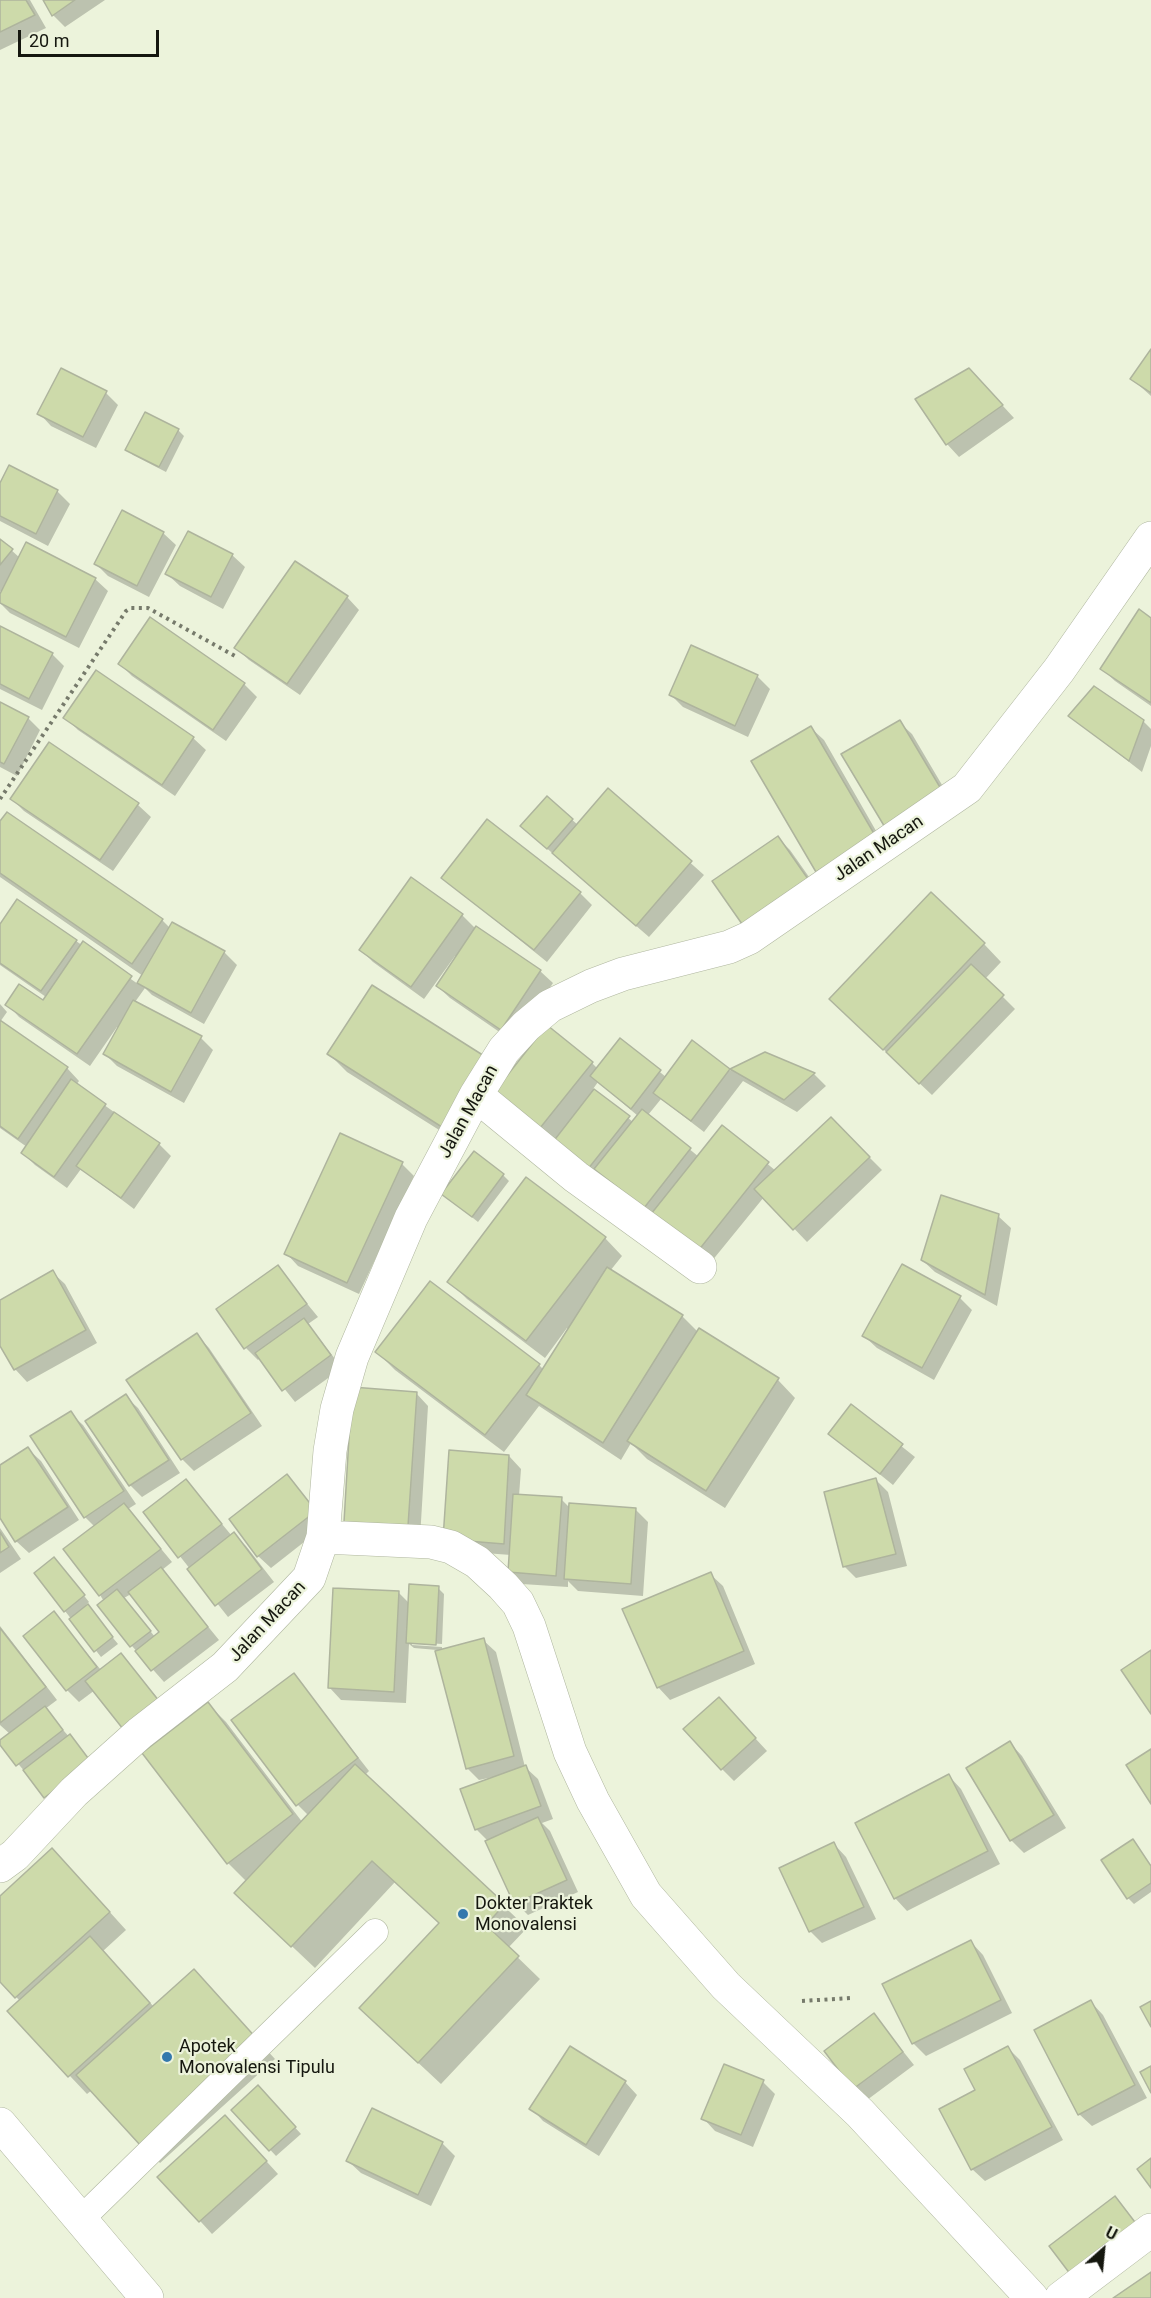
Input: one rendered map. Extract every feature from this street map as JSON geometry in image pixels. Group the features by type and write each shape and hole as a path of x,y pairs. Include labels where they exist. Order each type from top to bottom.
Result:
{"main road":[{"name":"Jalan Macan","path":"0,1866 15,1855 74,1792 140,1733 225,1667 309,1578 323,1536 330,1451 337,1409 352,1357 411,1218 476,1095 504,1050 550,1006 591,986 624,974 693,958 749,938 967,788 1059,670 1151,538"},
{"path":"476,1095 576,1177 700,1267"},
{"path":"323,1536 431,1542 451,1548 477,1562 503,1586 518,1603 529,1626 574,1762 614,1840 646,1895 726,1986 860,2113 1032,2298"},
{"path":"0,2124 80,2220 138,2295"},
{"path":"1061,2298 1151,2230"}],"lane":[{"path":"80,2220 375,1932"}],"path":[{"path":"0,799 126,611 131,608 148,608 235,656"}],"building":[{"path":"0,0 26,0 35,15 0,32"},
{"path":"43,0 75,0 52,16"},
{"path":"1151,349 1151,393 1130,379"},
{"path":"61,368 107,391 83,437 37,414"},
{"path":"969,368 1003,405 946,445 915,399"},
{"path":"145,412 179,429 159,467 125,450"},
{"path":"9,465 58,490 36,534 0,516 0,483"},
{"path":"122,510 164,532 137,586 94,564"},
{"path":"188,531 233,554 211,597 165,574"},
{"path":"0,539 13,549 0,565"},
{"path":"26,542 96,578 66,637 0,603 0,594"},
{"path":"295,561 348,596 287,684 234,648"},
{"path":"1139,609 1151,618 1151,703 1100,669"},
{"path":"150,617 245,683 213,730 118,664"},
{"path":"0,626 53,653 29,699 0,684"},
{"path":"691,645 758,675 735,726 669,695"},
{"path":"96,670 194,737 162,785 63,718"},
{"path":"1094,686 1144,720 1129,761 1068,716"},
{"path":"0,702 29,717 4,764 0,762"},
{"path":"900,720 947,799 889,834 841,754"},
{"path":"811,726 876,837 816,872 751,761"},
{"path":"49,742 139,803 100,860 10,799"},
{"path":"608,788 692,861 636,926 552,853"},
{"path":"547,796 573,819 547,849 520,826"},
{"path":"7,812 163,919 132,964 0,873 0,821"},
{"path":"487,819 581,892 534,950 441,878"},
{"path":"778,836 815,889 749,934 712,881"},
{"path":"411,877 463,914 411,987 359,950"},
{"path":"931,892 985,943 883,1050 829,999"},
{"path":"17,899 77,940 41,991 0,963 0,924"},
{"path":"172,922 225,951 191,1013 137,983"},
{"path":"476,926 541,970 501,1030 436,986"},
{"path":"83,941 132,976 77,1054 5,1005 19,984 43,1000"},
{"path":"971,964 1004,995 919,1084 886,1052"},
{"path":"372,985 489,1059 445,1129 327,1054"},
{"path":"133,1000 202,1036 171,1092 103,1054"},
{"path":"0,1020 68,1067 18,1139 0,1126"},
{"path":"547,1025 593,1062 536,1133 491,1096"},
{"path":"620,1038 661,1070 631,1109 590,1076"},
{"path":"692,1040 730,1069 691,1121 653,1093"},
{"path":"765,1052 815,1073 784,1100 730,1069"},
{"path":"71,1079 106,1104 54,1177 21,1153"},
{"path":"594,1089 630,1116 584,1174 549,1147"},
{"path":"642,1109 691,1148 644,1208 594,1169"},
{"path":"114,1112 160,1143 121,1198 76,1166"},
{"path":"831,1117 870,1157 793,1230 754,1189"},
{"path":"722,1125 769,1162 694,1256 647,1219"},
{"path":"340,1133 403,1162 347,1283 284,1254"},
{"path":"474,1151 504,1174 472,1217 441,1194"},
{"path":"526,1177 606,1237 526,1341 447,1282"},
{"path":"941,1195 999,1214 985,1295 921,1260"},
{"path":"902,1264 961,1296 922,1368 862,1336"},
{"path":"278,1265 307,1304 244,1349 216,1309"},
{"path":"607,1267 683,1315 603,1443 526,1395"},
{"path":"53,1270 86,1330 14,1370 0,1346 0,1300"},
{"path":"430,1281 540,1364 485,1435 375,1352"},
{"path":"304,1318 331,1355 282,1391 255,1353"},
{"path":"699,1328 779,1378 706,1491 627,1441"},
{"path":"197,1333 251,1413 181,1460 126,1380"},
{"path":"352,1387 417,1392 408,1526 344,1522"},
{"path":"126,1394 169,1460 129,1486 85,1421"},
{"path":"851,1404 903,1444 880,1474 828,1434"},
{"path":"71,1411 124,1491 84,1518 30,1436"},
{"path":"28,1447 68,1507 15,1542 0,1518 0,1465"},
{"path":"449,1450 509,1455 504,1544 443,1539"},
{"path":"287,1474 316,1511 257,1557 229,1519"},
{"path":"876,1478 896,1554 843,1567 824,1492"},
{"path":"186,1479 222,1524 178,1558 143,1512"},
{"path":"513,1494 562,1497 556,1576 508,1572"},
{"path":"124,1503 161,1549 99,1596 63,1549"},
{"path":"569,1503 636,1508 631,1584 564,1579"},
{"path":"0,1532 9,1547 0,1553"},
{"path":"234,1532 262,1569 215,1606 187,1569"},
{"path":"54,1557 85,1595 64,1612 34,1573"},
{"path":"161,1567 208,1627 151,1671 135,1651 159,1632 128,1592"},
{"path":"711,1572 744,1651 657,1688 622,1609"},
{"path":"409,1584 439,1586 436,1645 406,1643"},
{"path":"333,1588 399,1591 394,1692 328,1688"},
{"path":"117,1589 151,1631 130,1647 97,1605"},
{"path":"88,1604 113,1637 94,1652 69,1619"},
{"path":"54,1611 97,1667 66,1691 23,1636"},
{"path":"0,1628 46,1687 0,1723"},
{"path":"484,1638 514,1756 466,1769 435,1651"},
{"path":"1151,1650 1151,1714 1121,1670"},
{"path":"121,1653 163,1706 127,1734 85,1681"},
{"path":"294,1673 358,1758 296,1806 231,1720"},
{"path":"719,1697 756,1738 721,1770 683,1729"},
{"path":"208,1702 293,1814 227,1864 142,1753"},
{"path":"45,1706 63,1730 16,1766 0,1745 0,1740"},
{"path":"70,1734 91,1762 44,1798 23,1770"},
{"path":"1010,1741 1054,1815 1010,1841 966,1768"},
{"path":"1151,1749 1151,1804 1126,1765"},
{"name":"Dokter Praktek Monovalensi","path":"355,1764 505,1904 486,1925 519,1956 418,2063 359,2008 439,1923 372,1861 291,1947 234,1893"},
{"path":"526,1765 541,1806 475,1830 460,1789"},
{"path":"949,1774 988,1851 894,1899 855,1823"},
{"path":"538,1817 567,1880 514,1904 485,1841"},
{"path":"1133,1839 1151,1866 1151,1883 1127,1899 1101,1860"},
{"path":"834,1842 864,1907 809,1932 779,1868"},
{"path":"52,1848 110,1912 15,1998 0,1982 0,1896"},
{"path":"90,1936 150,2003 68,2077 7,2011"},
{"path":"971,1940 1001,2000 912,2044 882,1984"},
{"name":"Apotek Monovalensi Tipulu","path":"194,1969 258,2040 141,2146 76,2075"},
{"path":"1091,2000 1135,2085 1078,2115 1034,2030"},
{"path":"1151,2001 1151,2027 1140,2007"},
{"path":"874,2013 903,2052 853,2089 824,2051"},
{"path":"570,2046 626,2081 586,2145 529,2109"},
{"path":"1008,2046 1052,2127 971,2170 939,2109 975,2090 964,2069"},
{"path":"724,2064 764,2080 741,2135 701,2119"},
{"path":"1151,2066 1151,2093 1140,2072"},
{"path":"258,2085 296,2127 269,2151 231,2110"},
{"path":"372,2108 443,2142 418,2195 346,2161"},
{"path":"225,2115 267,2161 199,2222 157,2177"},
{"path":"1151,2158 1151,2188 1137,2169"},
{"path":"1115,2196 1141,2230 1074,2279 1049,2246"},
{"path":"1151,2272 1151,2298 1113,2298"}],"place":[{"name":"Dokter Praktek Monovalensi","path":"463,1914"},
{"name":"Apotek Monovalensi Tipulu","path":"167,2057"}]}
